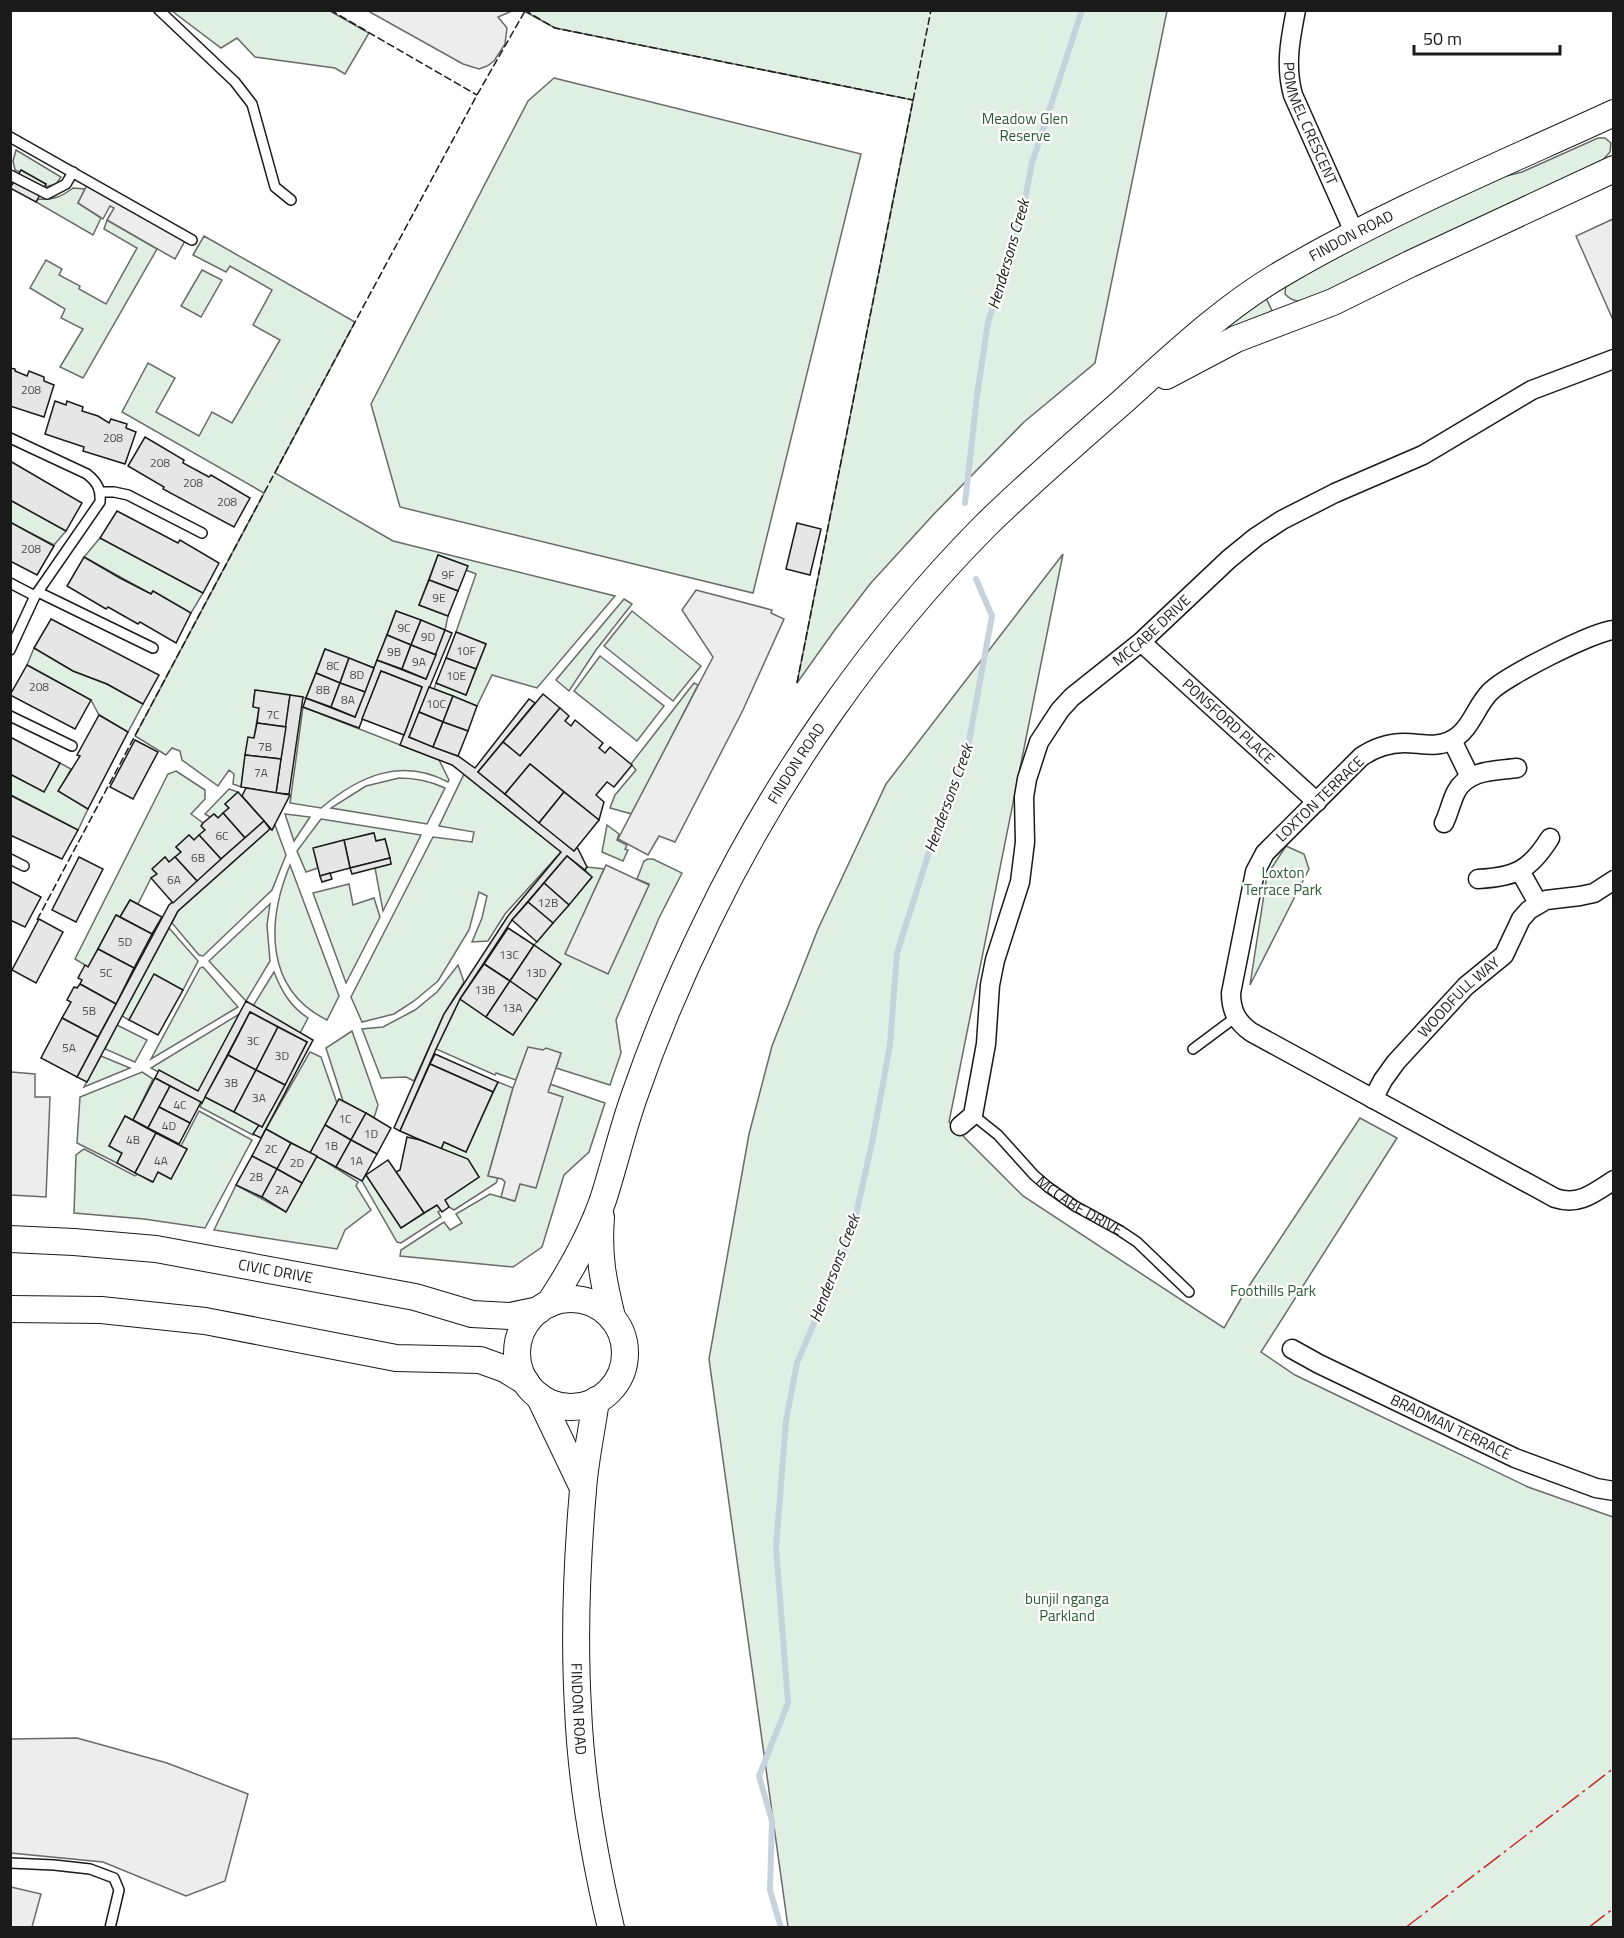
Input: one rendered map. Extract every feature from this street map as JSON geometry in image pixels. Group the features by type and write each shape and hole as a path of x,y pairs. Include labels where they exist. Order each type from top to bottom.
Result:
{"main road":[{"name":"FINDON ROAD","path":"544,1307 581,1250 602,1202 633,1101 675,992 736,864 794,766 860,673 902,619 953,561 1045,469 1184,346 1280,274 1418,202 1613,114"},
{"path":"1485,172 1520,166 1614,125"},
{"name":"FINDON ROAD","path":"1117,406 1165,376 1236,339 1348,295 1614,170"},
{"path":"1280,274 1279,300 1285,307 1293,310 1310,311"},
{"name":"FINDON ROAD","path":"602,1202 601,1269 612,1317"},
{"name":"CIVIC DRIVE","path":"10,1239 156,1249 415,1297 472,1314 510,1316 525,1314 544,1307"},
{"path":"10,1309 100,1310 205,1321 396,1358 480,1360 505,1369 532,1389 552,1403 567,1407 582,1406 596,1400 610,1390 620,1376 625,1359 624,1344 620,1330 612,1317 598,1306 582,1300 566,1299 544,1307 528,1321 520,1336 517,1351 519,1368 532,1389"},
{"name":"FINDON ROAD","path":"532,1389 583,1488"},
{"name":"FINDON ROAD","path":"596,1400 583,1488 577,1604 578,1708 588,1806 611,1928"}],"street":[{"name":"POMMEL CRESCENT","path":"1296,10 1288,62 1293,95 1355,234"},
{"name":"MCCABE DRIVE","path":"966,1121 986,1044 990,985 995,960 1020,882 1027,778 1032,760 1048,727 1060,710 1072,697 1141,642 1229,559 1282,520 1335,493 1422,455 1532,390 1614,359"},
{"path":"1470,777 1452,740 1469,725 1483,700 1503,681 1594,635 1614,630"},
{"name":"PONSFORD PLACE","path":"1141,642 1317,802"},
{"name":"LOXTON TERRACE","path":"1236,1017 1231,1004 1231,993 1255,872 1265,853 1370,751 1393,744 1432,745 1452,740"},
{"path":"1444,823 1456,792 1461,784 1470,777 1487,771 1517,768"},
{"path":"1478,879 1499,878 1520,872 1529,866 1550,838"},
{"path":"1520,872 1538,903 1594,893 1614,880"},
{"name":"WOODFULL WAY","path":"1372,1099 1396,1062 1466,986 1504,955 1521,919 1538,903"},
{"path":"1236,1017 1242,1026 1251,1032 1555,1198 1582,1200 1614,1180"},
{"name":"BRADMAN TERRACE","path":"1292,1349 1515,1458 1596,1488 1614,1491"}],"lane":[{"path":"159,10 235,82 252,104 275,187 291,200"},
{"path":"10,137 192,240"},
{"path":"10,175 47,194 66,184 73,172"},
{"path":"10,438 87,474 94,480 101,492 100,502 37,594 10,650"},
{"path":"101,492 128,495 202,533"},
{"path":"10,583 153,648"},
{"path":"10,716 72,747"},
{"path":"10,859 24,866"},
{"path":"1193,1049 1236,1017"},
{"name":"MCCABE DRIVE","path":"966,1121 998,1135 1048,1187 1075,1206 1137,1242 1189,1292"},
{"path":"10,1863 90,1869 114,1878 119,1890 110,1928"}],"green space":[{"path":"172,11 330,11 369,33 345,74 335,68 255,57 237,38 221,48"},
{"name":"Meadow Glen Reserve","path":"524,11 1167,11 1095,363 1024,422 933,515 870,584 797,683 913,100 555,28"},
{"path":"554,78 861,154 753,593 400,507 371,404 528,101"},
{"path":"1598,138 1605,138 1611,143 1610,152 1603,160 1311,302 1300,302 1285,294 1286,282 1491,180 1522,172"},
{"path":"16,150 61,177 56,184 45,187 46,184 21,170 20,172 15,170 13,161"},
{"path":"73,188 85,189 78,203 101,218 93,235 36,202 38,199 49,199 65,194"},
{"path":"107,220 157,249 83,378 60,367 83,329 61,318 65,309 30,288 46,260 62,269 59,275 106,304 137,248 104,229"},
{"path":"204,236 355,322 275,473 393,541 615,596 537,688 492,675 477,706 434,689 436,683 466,695 486,644 456,632 476,574 466,570 467,566 438,555 419,605 448,616 445,630 396,611 374,668 325,649 306,698 255,690 253,706 259,708 254,738 248,738 241,787 233,784 234,774 229,770 218,786 182,760 180,751 172,748 166,755 135,736 264,493 122,412 148,363 175,378 156,412 199,436 212,412 232,423 280,340 253,325 272,290 230,266 226,272 193,255"},
{"path":"202,270 222,280 201,317 181,306"},
{"path":"1266,292 1274,315 1186,353"},
{"path":"10,500 66,531 54,545 11,523"},
{"path":"100,538 203,593 191,613 153,591 151,594 84,557"},
{"name":"bunjil nganga Parkland","path":"1063,554 949,1122 1023,1196 1224,1328 1245,1292 1360,1118 1397,1138 1261,1352 1295,1375 1528,1487 1613,1517 1613,1927 788,1927 709,1359 749,1134 772,1046 818,929 886,784"},
{"path":"624,599 632,604 596,650 569,691 556,680"},
{"path":"632,611 701,666 673,701 604,646"},
{"path":"34,648 73,671 107,684 143,704 128,732 99,715 91,700 27,665"},
{"path":"600,656 664,706 637,741 574,691"},
{"path":"694,683 698,685 632,814 610,808 615,795 636,770 631,764"},
{"path":"303,707 439,760 448,782 414,771 397,771 365,779 321,808 290,803"},
{"path":"60,763 71,769 59,791 88,809 78,830 11,795 10,774 43,791"},
{"path":"176,771 205,790 205,799 191,814 203,823 205,830 194,840 189,835 176,847 181,852 169,862 165,857 153,868 157,874 151,878 138,904 130,900 120,917 116,915 88,967 75,959 168,774"},
{"path":"464,774 561,852 505,914 488,941 472,942 482,918 487,896 479,892 469,930 438,981 394,1014 362,1022 351,997 433,837 472,842 474,832 439,826"},
{"path":"399,778 423,780 445,788 427,824 331,808 366,786"},
{"path":"229,789 238,792 225,804 229,808 218,818 214,814 210,817 205,814"},
{"path":"285,814 310,817 294,841"},
{"path":"321,819 421,835 383,911 375,868 391,864 385,839 376,841 373,833 314,848 318,868 306,872 297,851"},
{"path":"275,825 286,855 272,890 203,956 199,955 172,923 178,911"},
{"path":"607,825 619,834 617,840 627,845 625,849 628,850 623,861 602,852"},
{"name":"Loxton Terrace Park","path":"1286,846 1304,854 1309,869 1250,985 1267,875"},
{"path":"653,859 682,873 659,918 616,1020 621,1053 610,1085 556,1068 561,1053 528,1048 516,1080 496,1073 495,1075 436,1049 460,999 513,1035 561,964 534,945 592,877 585,870 587,867 604,869 566,954 649,884 637,879 644,861"},
{"path":"290,865 339,996 327,1020 306,1007 291,991 276,952 277,908"},
{"path":"349,884 353,905 374,898 380,917 346,983 313,893"},
{"path":"270,904 267,925 270,961 246,1001 209,961"},
{"path":"169,928 198,961 183,990 154,975 129,1020 122,1016"},
{"path":"458,965 464,982 444,1014 414,1081 406,1077 381,1078 362,1029 383,1027 415,1010 437,992"},
{"path":"203,967 238,1007 151,1059 200,968"},
{"path":"274,972 287,998 308,1018 300,1033 253,1006"},
{"path":"241,1013 199,1094 151,1068"},
{"path":"117,1025 147,1040 135,1062 105,1049"},
{"path":"352,1031 378,1105 374,1118 343,1101 326,1048"},
{"path":"310,1052 321,1057 337,1103 310,1153 266,1129"},
{"path":"101,1056 130,1068 84,1087"},
{"path":"142,1072 153,1079 133,1120 125,1116 109,1146 122,1153 117,1163 77,1143 80,1097"},
{"path":"498,1082 513,1088 488,1176 498,1178 496,1183 454,1210 445,1200 479,1177 468,1160 441,1149 444,1142 466,1152"},
{"path":"550,1084 605,1103 589,1152 564,1175 542,1247 513,1267 400,1256 401,1250 444,1222 450,1230 462,1223 456,1214 490,1194 514,1201 562,1097 547,1092"},
{"path":"205,1097 259,1125 253,1135 200,1107"},
{"path":"199,1111 252,1140 205,1228 144,1219 74,1213 76,1155 84,1149 135,1176 138,1174 152,1182 158,1172 171,1179 187,1149 181,1146"},
{"path":"317,1156 358,1182 356,1186 371,1210 345,1230 337,1249 214,1230 236,1185 286,1212"},
{"path":"366,1175 401,1228 437,1205 441,1210 438,1212 441,1217 401,1243 397,1242 362,1181"}],"shaded area":[{"path":"368,11 512,11 498,17 507,28 505,44 494,61 479,69 463,64"},
{"path":"89,181 187,237 175,259 107,220 114,208 110,206 103,219 78,203"},
{"path":"1613,219 1614,319 1613,320 1576,236"},
{"path":"696,590 772,610 771,613 784,619 743,710 675,842 659,836 648,855 618,839 713,657 682,610"},
{"path":"606,865 649,885 608,974 565,954"},
{"path":"528,1047 543,1050 546,1048 561,1053 548,1092 563,1097 536,1188 520,1184 515,1201 501,1197 505,1182 502,1179 488,1176 513,1088"},
{"path":"11,1072 35,1074 35,1097 50,1097 46,1197 11,1195"},
{"path":"77,1738 167,1763 248,1794 225,1881 186,1896 103,1862 11,1853 11,1739"},
{"path":"11,1887 41,1894 32,1927 11,1927"}],"building":[{"path":"21,170 46,184 36,202 10,188"},
{"path":"10,368 27,376 29,371 44,377 44,381 54,385 44,417 10,406"},
{"path":"55,401 66,405 67,401 83,407 82,411 98,416 109,423 111,419 127,424 126,428 136,432 125,464 83,451 84,447 45,434"},
{"path":"145,437 184,460 183,463 209,477 211,475 250,498 234,527 163,489 164,487 128,466"},
{"path":"10,461 82,503 66,531 10,500"},
{"path":"117,511 178,543 180,540 219,563 203,593 100,538"},
{"path":"10,522 54,546 37,575 10,561"},
{"path":"797,523 821,529 810,575 786,569"},
{"path":"438,555 468,566 458,591 429,580"},
{"path":"84,557 120,578 151,594 153,591 191,613 176,643 140,622 138,624 108,607 106,609 67,586"},
{"path":"429,580 458,591 448,616 419,605"},
{"path":"396,611 421,620 411,645 387,635"},
{"path":"51,619 159,675 143,704 107,684 73,671 34,648"},
{"path":"421,620 445,630 436,655 411,645"},
{"path":"445,630 452,633 409,737 458,756 475,768 529,699 535,703 478,772 574,851 577,847 587,867 585,870 567,856 512,920 460,999 400,1131 394,1128 444,1014 508,916 561,852 452,765 400,745 422,687 381,671 359,728 303,707 306,698 355,717 377,660 426,679"},
{"path":"456,632 486,644 476,669 446,658"},
{"path":"387,635 411,645 402,669 377,660"},
{"path":"411,645 436,655 426,679 402,669"},
{"path":"325,649 349,658 340,683 316,673"},
{"path":"349,658 374,668 365,692 340,683"},
{"path":"446,658 476,669 466,695 436,683"},
{"path":"27,665 91,700 75,729 10,695"},
{"path":"381,671 422,687 404,735 362,719"},
{"path":"316,673 340,683 331,707 306,698"},
{"path":"340,683 365,692 355,717 331,707"},
{"path":"429,687 453,696 443,722 419,712"},
{"path":"255,690 290,695 286,727 257,723 259,708 253,707"},
{"path":"543,694 560,708 520,756 503,742"},
{"path":"290,695 303,697 289,794 276,793"},
{"path":"453,696 477,706 468,731 443,722"},
{"path":"560,708 569,716 565,721 571,726 575,720 603,743 599,748 605,753 610,747 632,765 614,787 607,782 596,795 604,802 599,820 530,764 505,794 478,772 503,742 520,756"},
{"path":"419,712 443,722 433,747 409,737"},
{"path":"99,715 128,732 88,809 58,791 80,756 77,755"},
{"path":"443,722 468,731 458,756 433,747"},
{"path":"257,723 286,727 281,759 245,755 248,737 254,738"},
{"path":"10,737 60,763 44,792 10,774"},
{"path":"135,740 158,752 133,799 110,787"},
{"path":"245,755 281,759 276,793 241,787"},
{"path":"530,764 564,792 539,823 505,794"},
{"path":"246,788 290,795 272,830 242,796"},
{"path":"238,792 264,821 245,838 223,813 229,808 225,804"},
{"path":"564,792 599,820 574,851 539,823"},
{"path":"10,795 78,830 62,859 10,835"},
{"path":"223,813 245,838 221,859 199,835 205,830 201,826 203,823 214,814 218,818"},
{"path":"264,821 270,829 178,911 87,1082 77,1077 169,905"},
{"path":"374,833 376,841 385,839 390,858 350,868 344,840"},
{"path":"189,835 194,840 199,835 221,859 197,881 175,857 181,852 176,847"},
{"path":"344,840 350,868 320,876 313,848"},
{"path":"567,856 592,877 569,905 544,883"},
{"path":"79,857 103,869 76,922 52,910"},
{"path":"165,857 169,862 175,857 197,881 173,903 151,878 157,874 152,869"},
{"path":"390,858 391,864 352,874 350,868"},
{"path":"330,873 332,879 322,882 320,876"},
{"path":"10,881 41,897 25,927 10,920"},
{"path":"544,883 569,905 553,923 528,902"},
{"path":"130,900 162,917 152,934 120,917"},
{"path":"528,902 553,923 537,942 512,920"},
{"path":"116,915 152,934 134,968 98,949"},
{"path":"39,919 63,932 36,983 12,970"},
{"path":"508,928 534,945 510,981 484,964"},
{"path":"534,945 561,964 537,1000 510,981"},
{"path":"98,949 134,968 116,1004 80,984 82,980 78,978 85,965 88,967"},
{"path":"484,964 510,981 486,1017 460,999"},
{"path":"154,974 183,990 158,1035 129,1020"},
{"path":"510,981 537,1000 513,1035 486,1017"},
{"path":"80,984 116,1004 98,1037 62,1018 71,1002 67,1000 74,987 77,988"},
{"path":"246,1001 313,1040 261,1138 253,1134 259,1125 262,1127 307,1042 250,1012 202,1103 155,1078 159,1070 198,1091"},
{"path":"250,1012 278,1027 256,1070 228,1055"},
{"path":"62,1018 98,1037 77,1077 41,1058"},
{"path":"278,1027 307,1042 285,1085 256,1070"},
{"path":"435,1054 498,1082 493,1092 430,1064"},
{"path":"228,1055 256,1070 234,1112 205,1097"},
{"path":"430,1064 493,1092 466,1152 444,1142 441,1149 400,1131"},
{"path":"256,1070 285,1085 262,1127 234,1112"},
{"path":"155,1078 170,1086 148,1128 133,1120"},
{"path":"170,1086 201,1102 190,1123 159,1107"},
{"path":"339,1099 366,1113 351,1140 325,1125"},
{"path":"159,1107 190,1123 179,1144 148,1128"},
{"path":"366,1113 391,1128 377,1154 351,1140"},
{"path":"125,1116 156,1133 135,1173 117,1163 122,1153 109,1146"},
{"path":"325,1125 351,1140 336,1167 310,1153"},
{"path":"266,1129 291,1143 277,1169 252,1156"},
{"path":"156,1133 187,1149 171,1179 158,1172 153,1182 135,1173"},
{"path":"407,1137 468,1159 479,1177 445,1200 449,1207 442,1212 437,1205 424,1213 396,1172 400,1170"},
{"path":"351,1140 377,1154 362,1181 336,1167"},
{"path":"291,1143 317,1156 302,1183 277,1169"},
{"path":"252,1156 277,1169 262,1197 236,1185"},
{"path":"388,1160 424,1213 401,1228 366,1175"},
{"path":"277,1169 302,1183 286,1212 262,1197"}],"waterway":[{"name":"Hendersons Creek","path":"965,503 988,322 1021,219 1032,163 1082,10"},
{"name":"Hendersons Creek","path":"781,1928 770,1890 772,1821 759,1776 788,1703 776,1547 786,1421 797,1363 841,1260 855,1219 890,1045 897,953 937,827 967,752 992,616 976,579"}],"fence":[{"path":"330,10 477,95"},
{"path":"524,10 555,28 913,100"},
{"path":"797,683 931,10"},
{"path":"37,920 355,322 477,95 525,11"}],"power":[{"path":"1405,1928 1614,1768"},
{"path":"1588,1928 1614,1908"}],"park label":[{"name":"Foothills Park","path":"1273,1291"}]}
